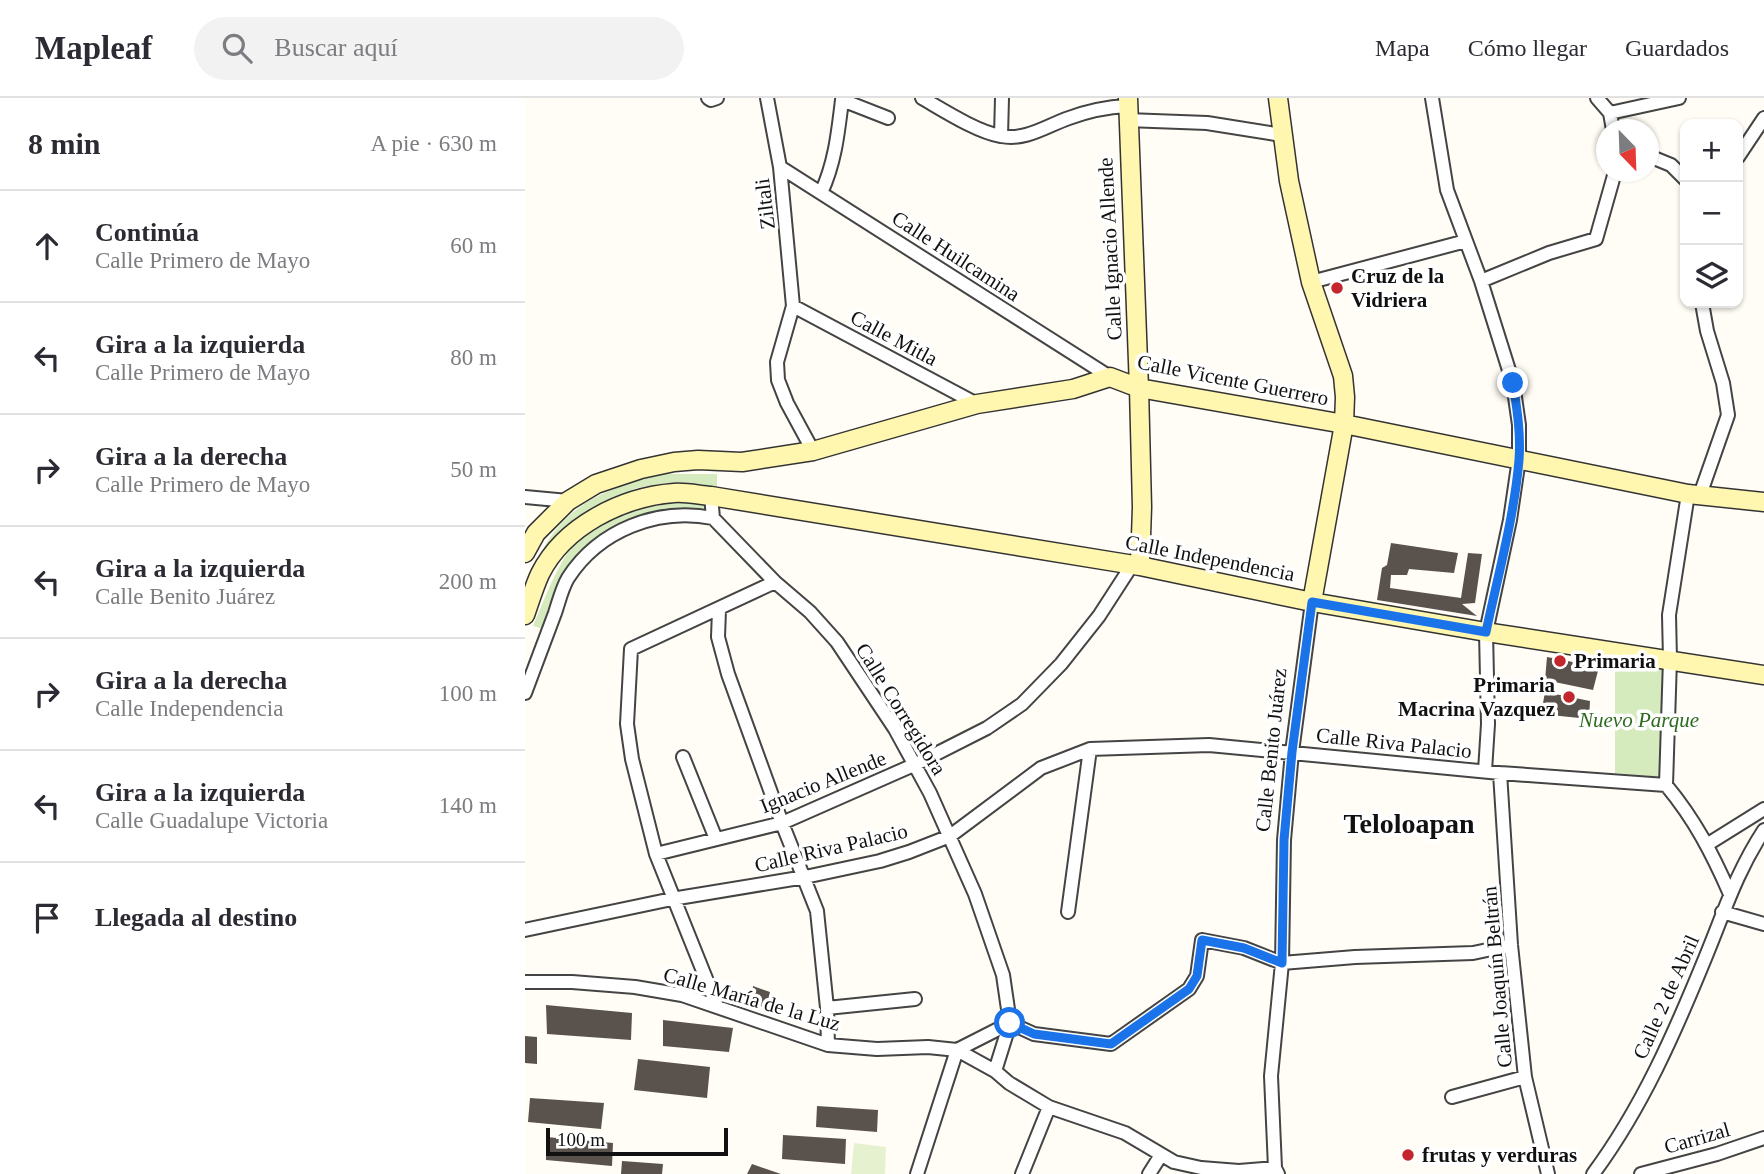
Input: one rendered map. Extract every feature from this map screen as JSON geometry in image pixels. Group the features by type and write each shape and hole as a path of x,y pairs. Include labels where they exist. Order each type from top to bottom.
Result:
{"main road":[{"name":"Calle Benito Juárez","path":"1278,98 1289,181 1311,282 1343,376 1345,397 1344,424 1312,602"},
{"name":"Calle Ignacio Allende","path":"1127,108 1142,507 1136,566"},
{"name":"Calle Vicente Guerrero","path":"525,554 536,533 568,501 596,484 641,469 674,461 742,462 813,451 977,404 1073,389 1110,377 1139,388 1344,424 1694,495 1764,502"},
{"name":"Calle Independencia","path":"525,615 540,573 562,542 610,510 646,498 675,493 711,496 1136,566 1312,602 1764,675"}],"street":[{"path":"708,98 717,98"},
{"name":"Ziltali","path":"767,98 780,167 793,306"},
{"path":"922,98 961,120 1000,136 1024,137 1068,118 1102,108 1127,108 1282,135"},
{"path":"1000,136 1002,98"},
{"path":"1432,98 1447,190 1481,281 1513,383 1519,425 1519,459 1510,520 1486,632 1488,723 1485,771"},
{"path":"1597,98 1610,113 1611,119"},
{"path":"1610,113 1643,102 1679,98"},
{"path":"821,193 834,159 842,100 888,118"},
{"path":"1743,150 1764,118"},
{"path":"1659,160 1671,165 1680,174"},
{"name":"Calle Huilcamina","path":"780,167 1110,377"},
{"path":"1481,281 1549,253 1596,239 1612,182"},
{"path":"1311,282 1466,241"},
{"path":"793,306 777,362 778,380 813,451"},
{"name":"Calle Mitla","path":"793,306 977,404"},
{"path":"1703,308 1723,383 1728,415 1694,495 1669,615 1666,785 1688,811 1708,844 1730,894"},
{"path":"525,693 567,580 590,549 641,522 669,516 697,515 713,518 711,496"},
{"path":"525,497 568,501"},
{"name":"Calle Corregidora","path":"713,518 775,582 810,612 837,642 916,764 950,836 990,935 1003,975 1010,1023"},
{"name":"Ignacio Allende","path":"656,853 782,823 916,764 987,728 1022,704 1061,664 1136,566"},
{"path":"717,1006 672,899 656,853 632,759 627,724 631,649 775,582"},
{"name":"Calle Benito Juárez","path":"1277,1171 1271,1076 1282,963 1284,840 1292,752 1312,602"},
{"path":"719,610 717,637 725,662 782,823 817,911 828,1045"},
{"name":"Calle Riva Palacio","path":"525,930 672,899 805,877 880,861 950,836 1041,768 1090,748 1209,745 1500,773 1666,785"},
{"path":"1068,912 1090,748"},
{"path":"683,757 716,839"},
{"name":"Calle Joaquín Beltrán","path":"1500,773 1511,945 1525,1077 1548,1174"},
{"path":"1708,844 1764,810"},
{"name":"Calle 2 de Abril","path":"1593,1174 1643,1096 1707,955 1745,860 1764,830"},
{"path":"1722,912 1764,924"},
{"path":"1010,1023 1034,1034 1111,1044 1189,989 1197,976 1202,940 1244,948 1282,963 1355,957 1473,953 1511,945"},
{"name":"Calle María de la Luz","path":"525,982 572,982 635,987 682,995 828,1045 957,1050 1049,1107 1125,1133 1174,1162 1201,1168 1277,1171"},
{"path":"827,1008 915,999"},
{"path":"917,1174 957,1050 1010,1023"},
{"path":"995,1072 1010,1023"},
{"path":"1452,1097 1525,1077"},
{"path":"1022,1174 1049,1107"},
{"name":"Carrizal","path":"1641,1174 1717,1154 1764,1138"},
{"path":"1149,1174 1161,1155"}],"green space":[{"path":"661,474 717,474 717,489 701,484 667,483 637,488 600,505 576,520 525,610 526,589 538,559 548,540 573,512 605,493"},
{"path":"691,502 706,504 709,509 674,510 639,517 593,540 567,568 543,629 533,626 565,557 590,531 621,515 638,510"},
{"name":"Nuevo Parque","path":"1615,660 1664,668 1661,777 1615,773"},
{"path":"854,1143 886,1147 885,1174 851,1174"}],"building":[{"path":"1391,543 1458,553 1454,573 1409,569 1407,575 1391,575 1390,588 1461,598 1468,553 1482,554 1475,603 1462,604 1477,616 1377,600 1382,568 1387,565"},
{"path":"1547,657 1599,667 1593,690 1545,680"},
{"path":"1545,692 1590,701 1589,719 1541,714"},
{"path":"753,986 770,992 766,1008 750,1004"},
{"path":"546,1005 632,1013 631,1040 547,1034"},
{"path":"663,1020 733,1028 729,1052 663,1046"},
{"path":"525,1036 537,1037 537,1064 525,1063"},
{"path":"638,1059 710,1067 707,1098 634,1090"},
{"path":"530,1098 604,1103 601,1129 528,1122"},
{"path":"817,1106 878,1110 877,1132 816,1127"},
{"path":"783,1135 846,1139 845,1164 782,1159"},
{"path":"546,1137 613,1143 612,1166 546,1160"},
{"path":"622,1161 663,1164 662,1174 621,1174"},
{"path":"752,1164 781,1174 747,1174"}],"place":[{"name":"Cruz de la Vidriera","path":"1337,288"},
{"name":"Primaria","path":"1560,661"},
{"name":"Primaria Macrina Vazquez","path":"1569,697"},
{"name":"frutas y verduras","path":"1408,1155"}],"district":[{"name":"Teloloapan","path":"1409,823"}],"route":[{"path":"1010,1023 1034,1034 1111,1044 1189,989 1197,976 1202,940 1244,948 1282,963 1284,840 1292,752 1312,602 1486,632 1510,520 1519,459 1519,425 1513,383"}]}
